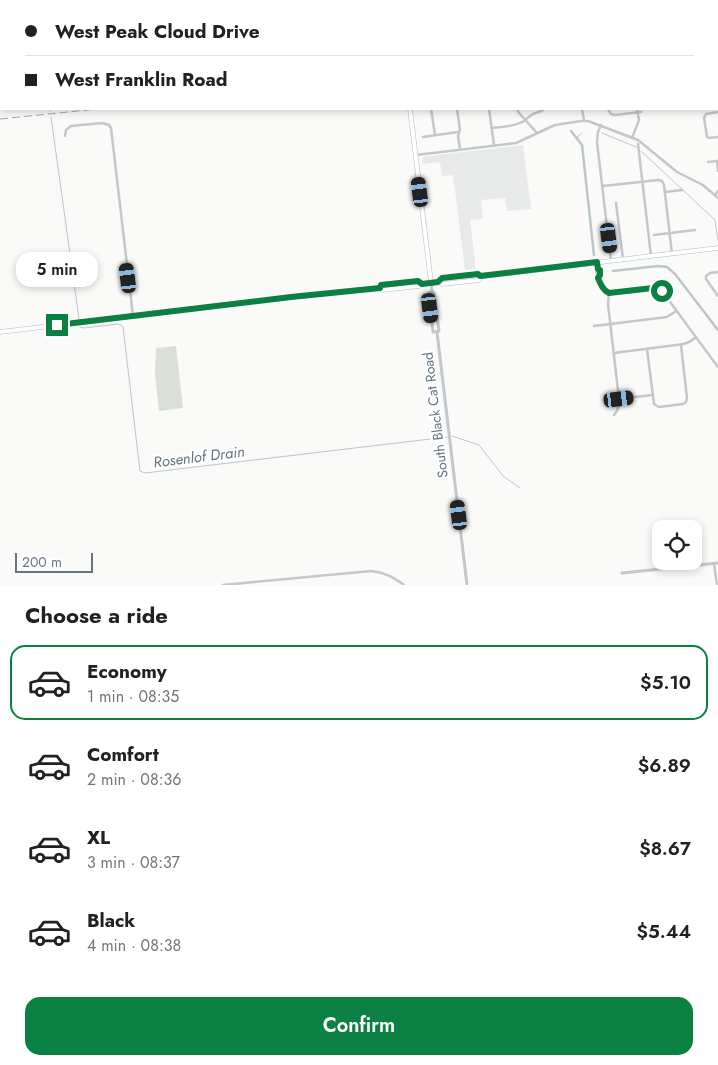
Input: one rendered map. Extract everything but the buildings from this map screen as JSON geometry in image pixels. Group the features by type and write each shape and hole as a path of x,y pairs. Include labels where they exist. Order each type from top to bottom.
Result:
{"main road":[{"path":"410,110 431,282"},
{"path":"0,332 380,288 381,285 418,281 422,284 438,282 442,278 478,274 480,276 718,248"}],"street":[{"path":"431,110 434,135"},
{"path":"457,110 460,149"},
{"path":"489,110 494,145"},
{"path":"517,110 537,133"},
{"path":"492,128 515,125 526,120 532,114 543,110"},
{"path":"582,110 584,120"},
{"path":"608,110 610,114 614,115 639,111 639,120 632,138"},
{"path":"718,112 704,115 706,135 708,138 718,137"},
{"path":"416,155 516,143 555,125 584,120 601,125 642,143 677,172 703,185 718,198"},
{"path":"65,136 66,130 71,126 102,122 111,128 133,316"},
{"path":"601,125 597,142 611,261"},
{"path":"423,136 459,132"},
{"path":"638,144 651,256"},
{"path":"708,162 717,161 718,171"},
{"path":"602,186 642,181 662,181 672,254"},
{"path":"665,192 682,190"},
{"path":"715,194 718,191"},
{"path":"616,203 623,259"},
{"path":"654,235 695,230"},
{"path":"597,262 597,276 606,292 653,288 660,290 714,359 718,367"},
{"path":"718,272 710,273 706,276 707,282 718,296"},
{"name":"South Black Cat Road","path":"431,282 432,290 428,294 433,332 437,332 467,585"},
{"path":"609,293 608,304 619,399 619,406 614,414"},
{"path":"594,326 667,317 676,311"},
{"path":"614,353 681,345 696,337"},
{"path":"647,349 653,402 659,407 686,402 681,345"},
{"path":"619,399 652,395"},
{"path":"622,573 716,564 717,585"},
{"path":"223,585 371,571 389,575 404,585"}],"shaded area":[{"path":"523,145 531,209 507,211 505,198 481,200 483,219 470,220 476,269 465,270 453,175 442,176 440,162 423,164 423,157"},
{"path":"176,346 183,408 159,411 155,374 156,348"}],"waterway":[{"name":"Rosenlof Drain","path":"51,117 79,319"},
{"path":"571,131 582,145 594,255"},
{"path":"576,138 582,133"},
{"path":"602,133 636,147"},
{"path":"641,151 715,220 718,240"},
{"path":"613,271 658,266 667,267 675,274 718,330"},
{"name":"Rosenlof Drain","path":"80,327 118,324 123,327 140,471 145,473 447,437"},
{"name":"Rosenlof Drain","path":"452,436 479,445 503,476 520,488"}],"railway":[{"path":"0,119 87,110"}],"route":[{"path":"57,325 291,297 349,292 380,288 381,285 418,281 422,284 438,282 442,278 458,276 478,274 480,276 597,262 598,269 600,270 598,278 606,292 653,288 662,291"}]}
